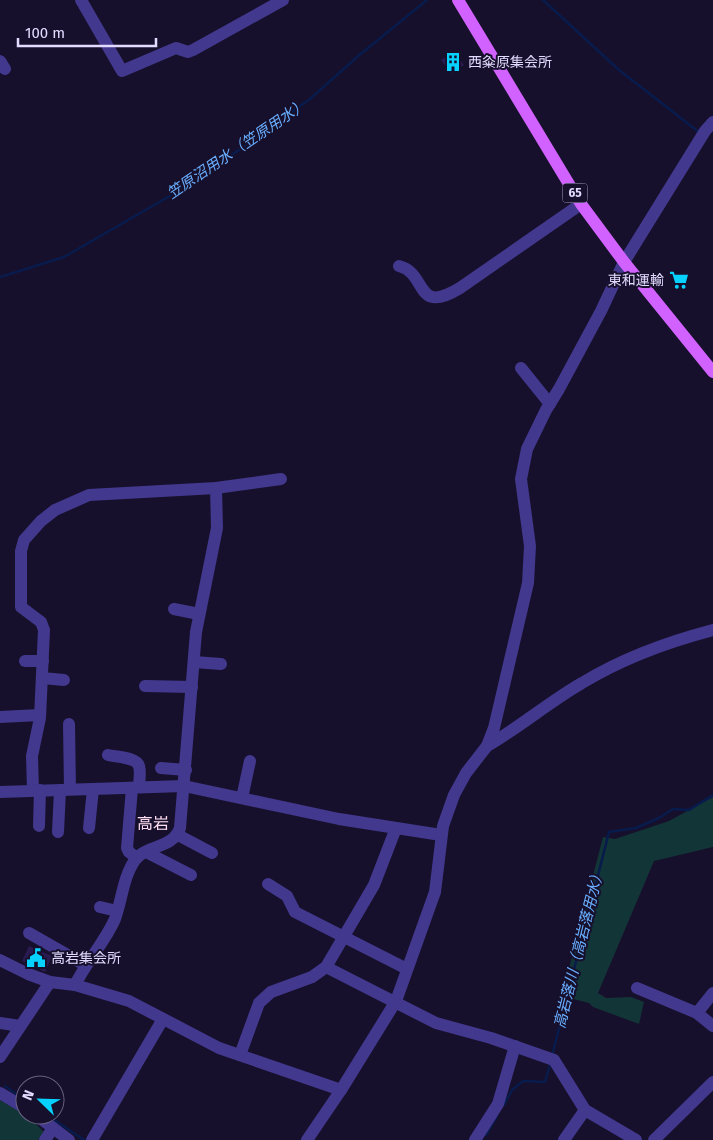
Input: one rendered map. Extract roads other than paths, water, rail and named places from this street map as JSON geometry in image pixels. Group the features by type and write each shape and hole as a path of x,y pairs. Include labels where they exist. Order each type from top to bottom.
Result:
{"main road":[{"name":"65","path":"458,0 581,204 624,262 713,372"}],"street":[{"path":"81,0 122,71 176,48 188,52 193,50 264,4 283,0"},
{"path":"307,1140 396,1001 435,892 442,834 454,795 466,773 487,746 494,728 528,583 530,546 521,479 527,449 601,311 624,262 704,131 713,122"},
{"path":"399,266 410,271 421,289 429,296 436,299 443,297 460,288 581,204"},
{"path":"521,368 550,404"},
{"path":"39,826 32,756 40,715 44,630 40,622 22,608 21,551 24,540 41,521 55,510 89,495 216,488 281,479"},
{"path":"75,985 114,919 130,867 142,855 167,844 178,835 180,828 199,614 217,528 216,488"},
{"path":"174,609 199,614"},
{"path":"487,746 510,733 581,684 619,662 663,644 713,630"},
{"path":"25,661 43,661"},
{"path":"194,662 221,664"},
{"path":"42,678 64,680"},
{"path":"145,686 192,687"},
{"path":"0,717 40,715"},
{"path":"58,832 65,789 69,724"},
{"path":"108,755 129,759 136,762 139,766 127,848 129,852 142,855 191,875"},
{"path":"242,798 250,761"},
{"path":"161,768 186,770"},
{"path":"0,792 184,786 339,819 442,834"},
{"path":"89,828 93,789"},
{"path":"240,1055 259,1003 271,992 312,977 326,967 374,885 396,828"},
{"path":"178,835 212,853"},
{"path":"268,884 287,896 295,912 407,969"},
{"path":"100,907 117,911"},
{"path":"29,933 85,966"},
{"path":"0,960 28,974 50,982 75,985 129,1002 219,1048 340,1090"},
{"path":"326,967 436,1022 554,1060 585,1110 636,1140"},
{"path":"0,1057 50,982"},
{"path":"637,988 697,1013 713,1026"},
{"path":"697,1013 713,993"},
{"path":"92,1140 163,1019"},
{"path":"0,1023 20,1026"},
{"path":"475,1140 498,1104 515,1046"},
{"path":"654,1140 713,1082"},
{"path":"0,1093 15,1102"},
{"path":"564,1140 585,1110"},
{"path":"49,1125 69,1140"},
{"path":"45,1140 53,1128"}],"waterway":[{"name":"笠原沼用水（笠原用水）","path":"0,277 64,257 194,182 310,99 357,57 427,0"},
{"path":"543,0 619,70 700,133"},
{"name":"高岩落川（高岩落用水）","path":"552,1056 609,832 636,828 659,818 673,809 689,810 713,795"},
{"name":"高岩落川（高岩落用水）","path":"504,1105 512,1090 523,1081 545,1082 550,1064"},
{"name":"高岩落川（高岩落用水）","path":"5,1086 15,1093"},
{"name":"高岩落川（高岩落用水）","path":"486,1135 497,1116"},
{"name":"高岩落川（高岩落用水）","path":"62,1125 84,1140"}],"place":[{"name":"西粂原集会所","path":"453,62"},
{"name":"東和運輸","path":"679,280"},
{"name":"高岩集会所","path":"36,958"}],"district":[{"name":"高岩","path":"153,823"}]}
